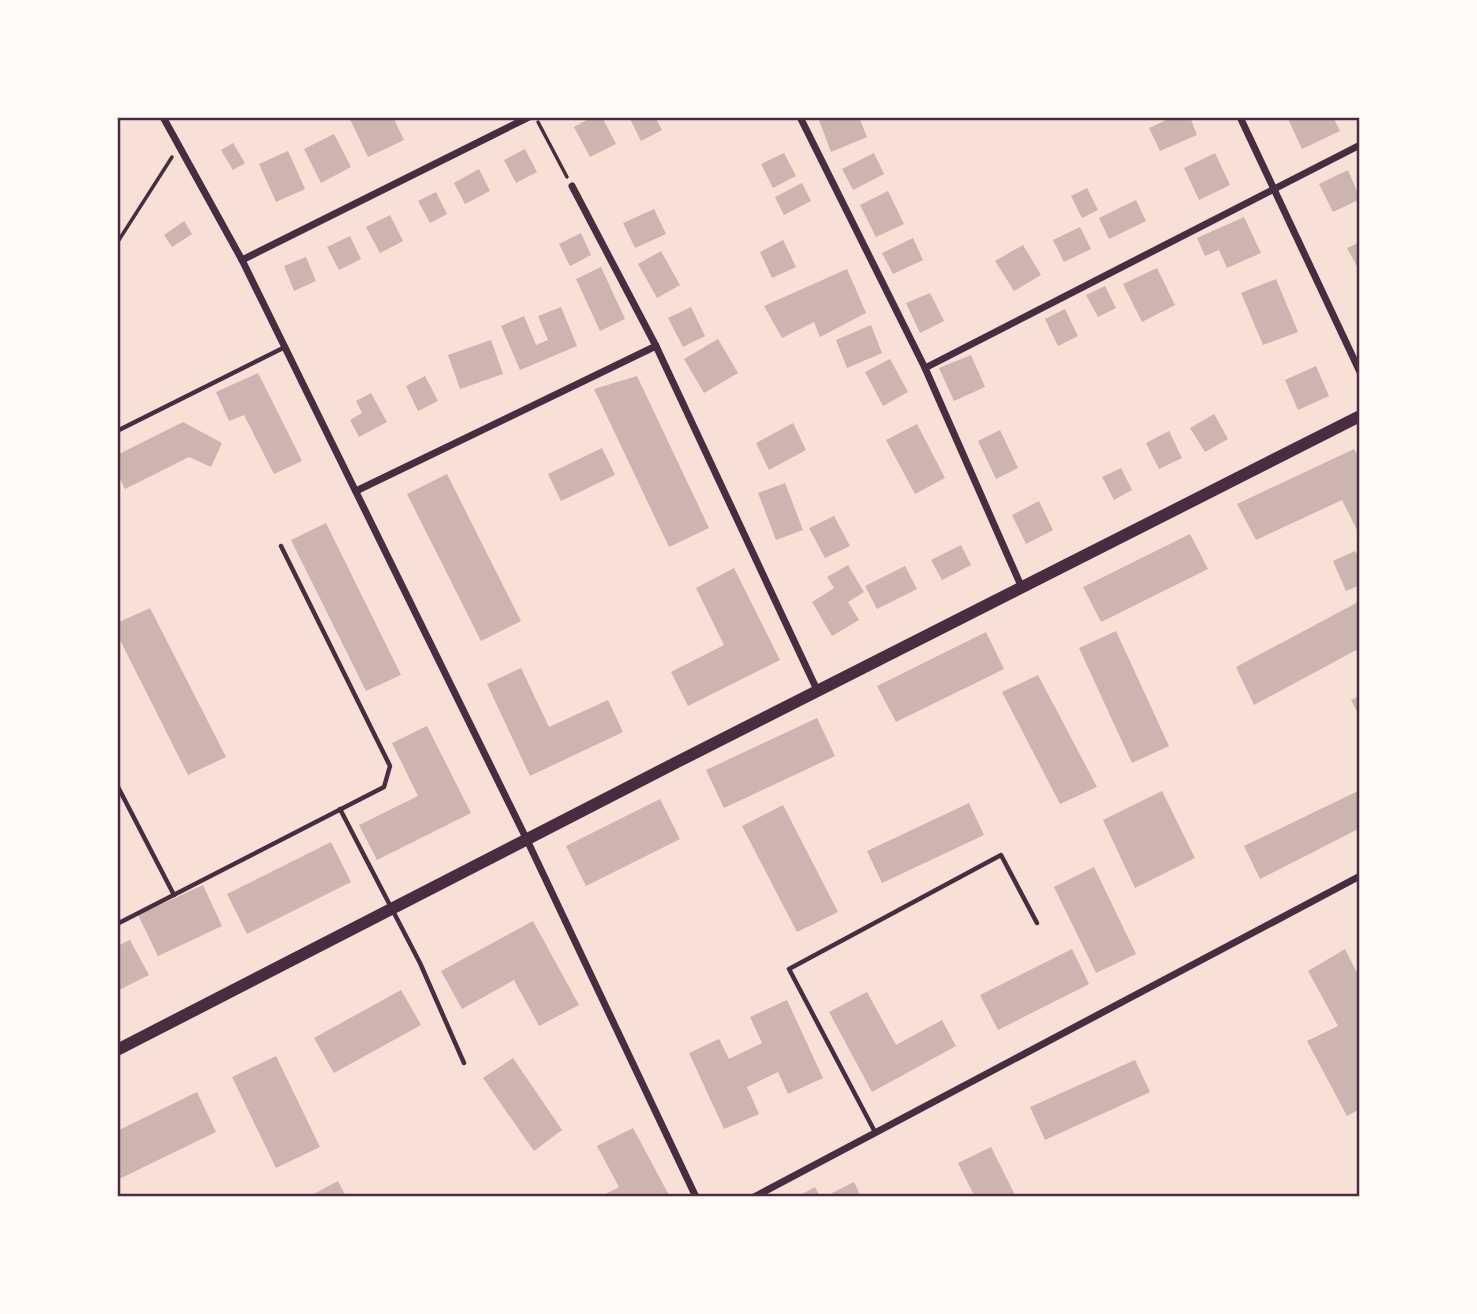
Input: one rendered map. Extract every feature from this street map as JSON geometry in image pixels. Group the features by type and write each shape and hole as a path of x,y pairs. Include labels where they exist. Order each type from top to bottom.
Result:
{"main road":[{"path":"117,1050 1360,416"}],"street":[{"path":"163,117 242,260 285,347 527,840 696,1197"},
{"path":"242,260 529,117"},
{"path":"800,117 925,368 1022,588"},
{"path":"1240,117 1360,372"},
{"path":"925,368 1273,187 1360,145"},
{"path":"572,186 656,346 818,692"},
{"path":"356,491 656,346"},
{"path":"754,1197 1360,876"}],"lane":[{"path":"117,431 285,347"},
{"path":"117,923 384,786 390,766 281,546"},
{"path":"117,785 174,895"},
{"path":"340,809 393,909 464,1063"},
{"path":"875,1132 789,969 1001,855 1037,923"}],"path":[{"path":"536,117 572,186"},
{"path":"117,243 179,146"}],"building":[{"path":"349,117 393,117 404,140 368,157"},
{"path":"592,117 602,117 616,144 590,157 574,127"},
{"path":"629,117 655,117 662,130 641,141"},
{"path":"827,117 859,117 867,137 831,152 819,120"},
{"path":"1173,117 1190,117 1197,135 1160,151 1149,128"},
{"path":"1287,117 1333,117 1340,131 1302,149"},
{"path":"334,134 351,167 321,183 304,149"},
{"path":"233,143 245,163 233,170 221,150"},
{"path":"525,149 537,172 516,183 504,160"},
{"path":"288,151 305,189 276,202 259,164"},
{"path":"784,153 796,176 773,188 761,164"},
{"path":"874,153 884,174 853,190 842,169"},
{"path":"1215,153 1230,185 1199,200 1184,168"},
{"path":"479,169 490,191 465,204 454,183"},
{"path":"1348,170 1360,199 1333,212 1319,184"},
{"path":"802,183 811,201 784,215 775,197"},
{"path":"1087,188 1098,210 1082,218 1071,196"},
{"path":"888,191 904,224 876,237 860,205"},
{"path":"436,192 447,214 430,223 418,201"},
{"path":"1136,200 1146,221 1109,239 1099,218"},
{"path":"654,209 666,234 635,248 623,223"},
{"path":"390,215 403,241 380,253 366,227"},
{"path":"1244,217 1261,253 1227,268 1219,250 1205,256 1197,238"},
{"path":"184,221 192,234 172,247 164,235"},
{"path":"1080,227 1091,249 1064,262 1053,240"},
{"path":"581,233 591,255 570,266 559,244"},
{"path":"350,236 361,259 339,270 327,247"},
{"path":"913,238 923,260 893,274 882,253"},
{"path":"783,240 796,267 772,278 760,252"},
{"path":"1360,242 1360,272 1347,248"},
{"path":"1023,245 1041,275 1014,291 995,261"},
{"path":"661,251 680,285 657,298 638,264"},
{"path":"306,257 316,281 294,291 284,266"},
{"path":"601,267 625,319 600,331 576,279"},
{"path":"1157,268 1175,305 1142,322 1123,284"},
{"path":"847,269 866,313 820,337 814,322 782,338 764,306"},
{"path":"1276,279 1298,332 1263,345 1241,293"},
{"path":"1105,286 1116,308 1098,317 1086,295"},
{"path":"930,293 944,321 920,333 906,303"},
{"path":"561,307 577,346 520,370 501,326 524,316 536,345 548,340 538,316"},
{"path":"691,307 705,336 683,347 668,318"},
{"path":"1065,309 1078,336 1058,346 1045,319"},
{"path":"871,325 882,353 847,368 836,340"},
{"path":"718,339 738,373 704,393 684,359"},
{"path":"491,340 503,374 460,389 448,355"},
{"path":"971,355 985,387 954,401 939,368"},
{"path":"890,359 908,392 883,406 865,372"},
{"path":"1316,366 1329,396 1298,410 1285,380"},
{"path":"258,373 302,461 274,474 244,415 229,421 216,392"},
{"path":"425,376 438,401 418,411 406,386"},
{"path":"637,376 709,528 669,547 594,389"},
{"path":"371,393 387,422 359,437 350,420 362,413 356,401"},
{"path":"1214,414 1228,439 1205,452 1190,428"},
{"path":"183,422 222,443 211,467 189,457 125,489 117,473 117,455"},
{"path":"793,423 806,450 769,470 756,443"},
{"path":"917,424 945,478 915,494 886,440"},
{"path":"1000,430 1018,468 996,479 978,441"},
{"path":"1169,431 1182,458 1159,469 1146,443"},
{"path":"602,448 615,475 561,501 548,474"},
{"path":"1354,449 1360,459 1360,536 1342,500 1256,540 1237,504"},
{"path":"1121,468 1132,490 1114,500 1102,477"},
{"path":"447,474 521,621 481,641 407,494"},
{"path":"785,483 803,530 776,540 758,493"},
{"path":"1039,501 1053,530 1026,544 1012,515"},
{"path":"834,516 850,546 825,558 809,528"},
{"path":"326,523 401,675 366,691 291,540"},
{"path":"1190,534 1208,569 1101,622 1083,587"},
{"path":"961,545 971,565 942,580 931,560"},
{"path":"1355,551 1360,560 1360,585 1346,591 1333,561"},
{"path":"848,565 864,592 848,602 859,620 832,636 812,602 834,588 827,577"},
{"path":"905,566 917,589 877,609 865,586"},
{"path":"734,568 780,660 688,706 671,672 724,645 696,588"},
{"path":"1360,601 1360,648 1254,705 1236,667"},
{"path":"150,608 226,757 188,775 117,634 117,623"},
{"path":"1116,631 1169,746 1132,763 1079,648"},
{"path":"986,632 1004,669 896,722 877,686"},
{"path":"521,668 549,727 608,700 623,732 530,776 487,684"},
{"path":"1038,675 1097,787 1060,804 1002,692"},
{"path":"1360,696 1360,717 1351,700"},
{"path":"817,718 835,756 724,808 706,770"},
{"path":"427,726 471,813 377,860 359,825 418,796 392,743"},
{"path":"1360,790 1360,828 1260,879 1244,846"},
{"path":"1162,791 1195,858 1135,888 1103,820"},
{"path":"660,799 680,839 586,886 566,846"},
{"path":"969,803 984,835 882,883 867,851"},
{"path":"783,805 838,912 797,932 742,826"},
{"path":"331,842 351,882 247,934 227,894"},
{"path":"1094,867 1136,954 1096,973 1054,887"},
{"path":"203,885 222,926 158,956 138,915"},
{"path":"533,921 579,1005 539,1026 514,980 462,1009 441,971"},
{"path":"130,940 149,975 117,991 117,946"},
{"path":"1072,949 1089,984 998,1030 980,995"},
{"path":"1345,949 1360,979 1360,1109 1347,1116 1307,1041 1338,1026 1308,971"},
{"path":"401,990 421,1025 334,1073 314,1038"},
{"path":"867,992 896,1045 942,1020 956,1046 872,1092 829,1012"},
{"path":"787,1000 823,1078 788,1094 778,1072 747,1087 759,1114 724,1129 689,1053 719,1039 729,1059 762,1043 750,1017"},
{"path":"276,1056 320,1147 276,1168 232,1077"},
{"path":"513,1058 562,1130 534,1151 483,1078"},
{"path":"1135,1060 1150,1092 1045,1140 1030,1107"},
{"path":"197,1092 216,1132 117,1180 117,1131"},
{"path":"633,1128 670,1197 600,1197 619,1187 597,1146"},
{"path":"991,1147 1016,1197 975,1197 958,1163"},
{"path":"338,1181 346,1197 308,1197"},
{"path":"854,1182 861,1197 833,1197 832,1193"},
{"path":"815,1187 820,1197 797,1197"}]}
